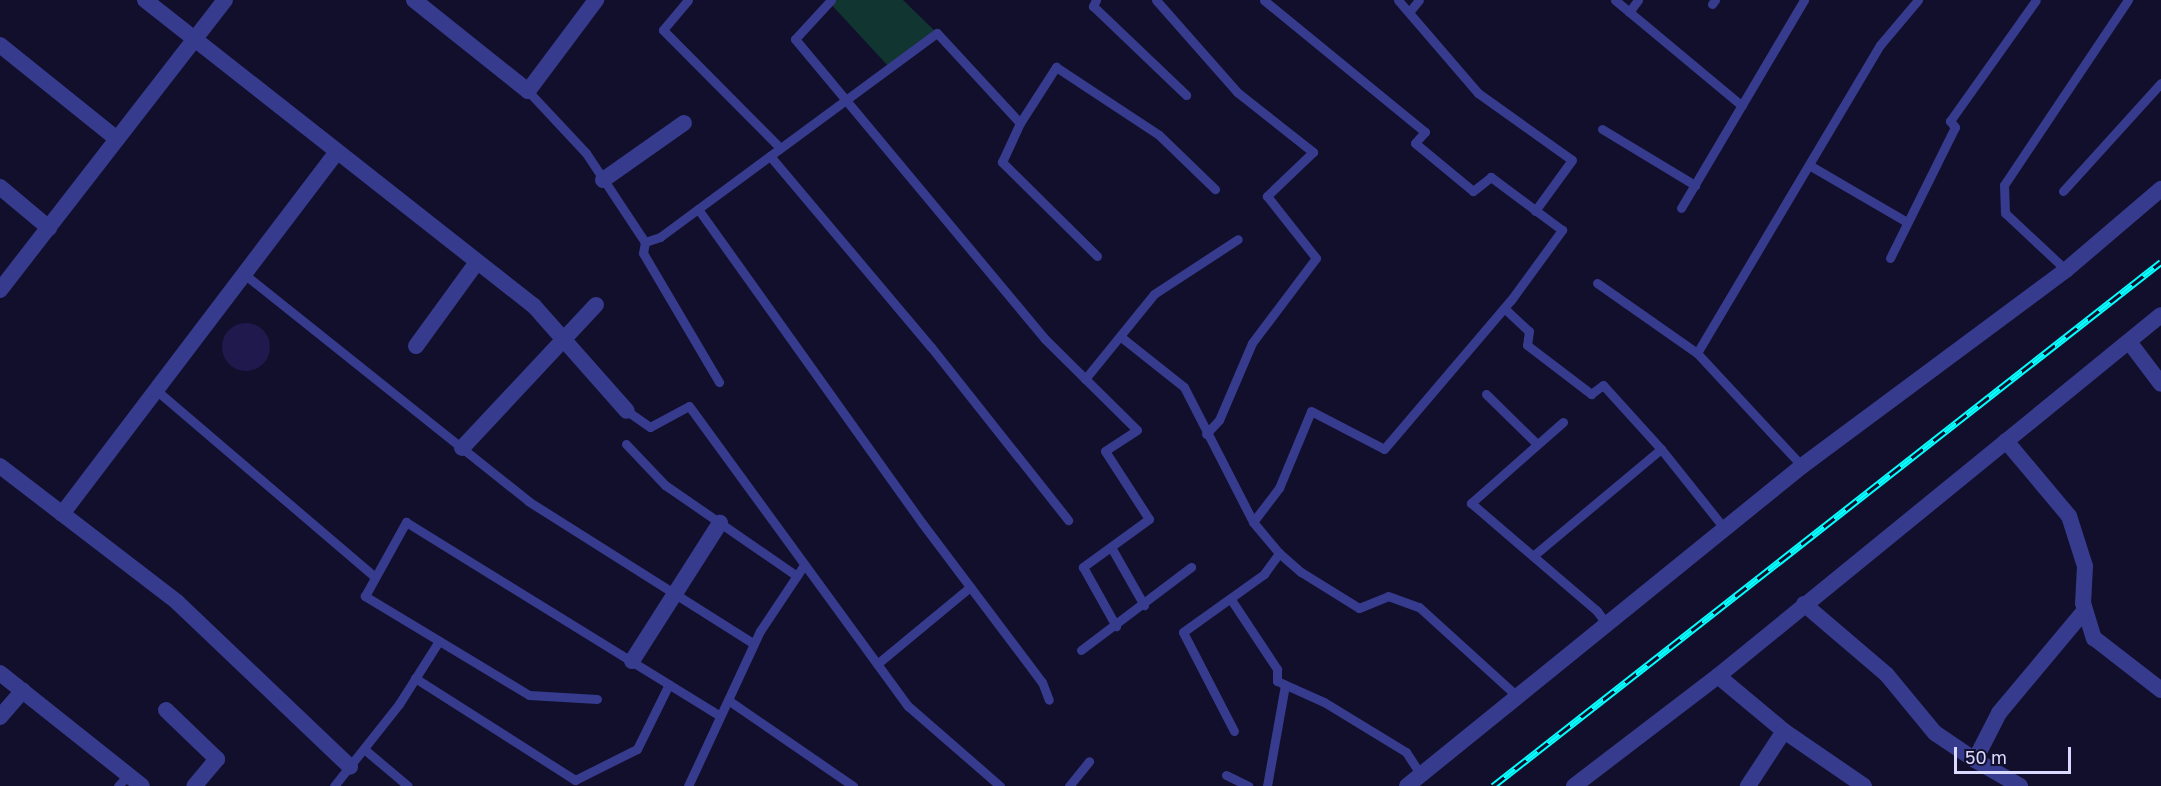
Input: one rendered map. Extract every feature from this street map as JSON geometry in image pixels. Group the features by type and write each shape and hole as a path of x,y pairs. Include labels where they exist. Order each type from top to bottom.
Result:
{"street":[{"path":"145,0 193,41 534,306 627,411"},
{"path":"0,290 225,0"},
{"path":"426,4 528,91 596,0"},
{"path":"0,45 117,139"},
{"path":"603,180 684,123"},
{"path":"62,514 337,152"},
{"path":"0,188 49,228"},
{"path":"1407,786 1802,466 2066,270 2161,189"},
{"path":"416,346 477,262"},
{"path":"462,448 596,305"},
{"path":"1574,786 1718,676 1804,604 2130,343 2161,315"},
{"path":"2130,343 2161,384"},
{"path":"2006,441 2069,516 2085,566 2085,610 2094,638 2161,690"},
{"path":"0,466 177,602 350,767"},
{"path":"632,661 720,524"},
{"path":"1804,604 1887,675 1935,733 1974,760 2020,786"},
{"path":"1974,760 1999,713 2085,610"},
{"path":"0,673 23,690 123,780 142,786"},
{"path":"1718,676 1784,730 1864,786"},
{"path":"0,717 23,690"},
{"path":"166,711 217,759 194,786"},
{"path":"1748,786 1784,730"}],"lane":[{"path":"688,0 663,30 780,148"},
{"path":"831,0 795,39 1045,339 1137,430 1105,451 1149,519 1083,567 1116,626"},
{"path":"1096,0 1093,6 1186,94"},
{"path":"1156,0 1237,92 1313,152 1267,196 1316,258 1252,343 1219,420 1206,434"},
{"path":"1253,522 1279,488 1311,411 1384,449 1504,308 1562,230 1491,177 1473,190 1415,143 1425,132 1264,0"},
{"path":"1398,0 1410,11 1478,93 1572,160 1535,210"},
{"path":"1410,11 1419,0"},
{"path":"1615,0 1742,106"},
{"path":"1629,12 1638,0"},
{"path":"1682,208 1804,0"},
{"path":"1697,353 1880,45 1917,0"},
{"path":"2066,270 2005,213 2004,185 2128,0"},
{"path":"1890,258 1955,127 1950,121 2031,2"},
{"path":"645,242 660,237 937,33 1020,123"},
{"path":"1097,256 1002,162 1020,123 1056,67 1159,135 1215,189"},
{"path":"2063,191 2161,83"},
{"path":"528,91 586,153 645,242 643,253 719,382"},
{"path":"1602,129 1695,185"},
{"path":"770,156 931,347 1068,520"},
{"path":"1809,165 1907,222"},
{"path":"698,209 970,587 1042,682 1049,700"},
{"path":"1085,379 1154,294 1238,239"},
{"path":"244,274 528,501 754,644"},
{"path":"1597,283 1697,353 1802,466"},
{"path":"1504,308 1529,331 1527,345 1591,394 1603,385 1661,449 1724,528"},
{"path":"1121,337 1184,387 1206,434 1253,522 1279,553 1301,572 1359,608 1388,596 1419,607 1518,698"},
{"path":"156,390 375,577"},
{"path":"1486,394 1538,444"},
{"path":"627,411 650,428 689,406 908,706 1000,786"},
{"path":"1563,422 1471,503 1598,611 1607,625"},
{"path":"626,444 665,485 797,576"},
{"path":"1533,556 1661,449"},
{"path":"597,699 529,695 365,596 406,522 720,716"},
{"path":"1111,547 1144,605"},
{"path":"1234,731 1183,632 1232,601 1264,574 1279,553"},
{"path":"688,786 754,644 804,565"},
{"path":"1081,650 1144,605 1191,567"},
{"path":"877,664 970,587"},
{"path":"1232,601 1277,669 1277,681 1324,702 1406,752 1421,775"},
{"path":"337,785 415,678 439,641"},
{"path":"415,678 575,780 637,749 669,684"},
{"path":"1267,786 1286,685"},
{"path":"728,700 853,786"},
{"path":"364,749 408,786"},
{"path":"1069,786 1089,761"},
{"path":"1226,775 1249,786"}],"green space":[{"path":"831,0 903,0 937,33 889,67 829,2"}],"building":[{"path":"241,323 251,323 263,330 270,342 270,352 263,364 251,371 241,371 226,360 222,352 222,342 233,327"}],"railway":[{"path":"1493,786 2161,262"}]}
